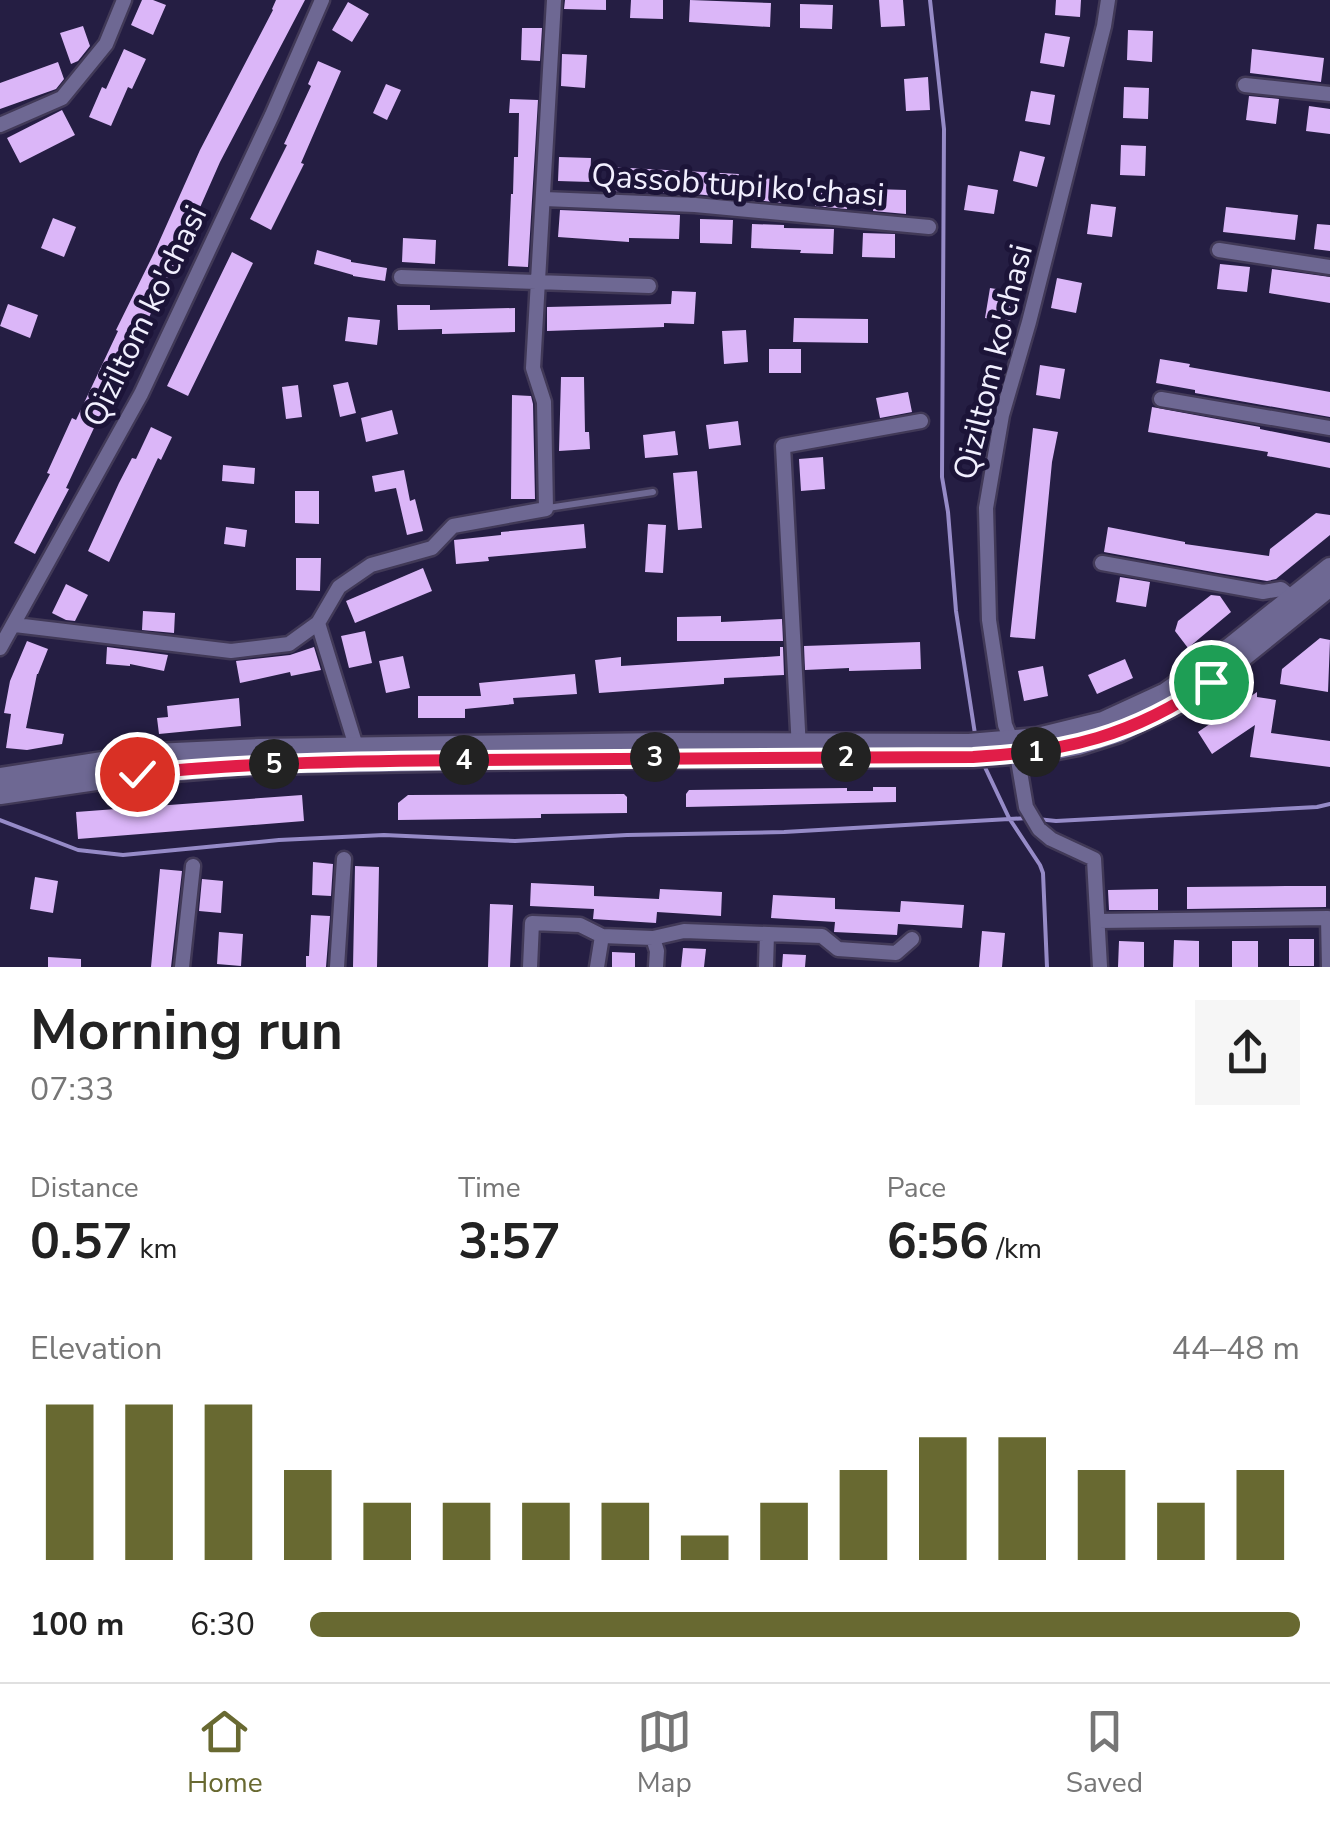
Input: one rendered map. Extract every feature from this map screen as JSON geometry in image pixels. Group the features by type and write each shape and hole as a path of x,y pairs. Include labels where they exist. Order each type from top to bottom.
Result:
{"main road":[{"path":"1015,748 1103,722 1166,693 1330,568"},
{"path":"0,778 154,754 971,750 1078,745 1119,732 1183,701 1330,586"},
{"path":"0,794 188,768 358,754"}],"street":[{"path":"0,125 62,98 106,44 124,0"},
{"name":"Qiziltom ko'chasi","path":"0,648 141,394 322,0"},
{"name":"Qassob tupi ko'chasi","path":"546,508 544,402 533,368 554,0"},
{"name":"Qiziltom ko'chasi","path":"1098,921 1094,859 1051,839 1039,829 1026,807 1015,748 1004,724 988,620 986,508 1002,414 1052,236 1108,0"},
{"path":"1245,85 1330,94"},
{"name":"Qassob tupi ko'chasi","path":"544,199 694,206 929,228"},
{"path":"1219,250 1330,267"},
{"path":"401,277 649,286"},
{"path":"1161,399 1330,428"},
{"path":"799,750 784,446 921,421"},
{"path":"15,625 231,651 289,644 318,623 339,586 371,565 432,548 453,526 546,508"},
{"path":"1102,563 1263,592 1281,589 1292,598"},
{"path":"318,623 358,754"},
{"path":"337,967 344,859"},
{"path":"182,967 193,866"},
{"path":"1100,967 1098,921 1328,918 1329,967"},
{"path":"530,967 532,924 580,925 602,936 653,938 684,931 822,936 838,949 895,960 912,940"},
{"path":"766,967 768,934"},
{"path":"597,967 602,936"},
{"path":"653,938 656,967"}],"lane":[{"path":"546,508 653,492"}],"building":[{"path":"142,0 166,5 153,35 131,25"},
{"path":"276,0 305,0 220,162 104,417 100,415 66,488 69,489 35,554 14,543 50,474 47,473 72,418 76,420 200,150"},
{"path":"565,0 606,0 606,10 564,9"},
{"path":"631,0 663,0 663,19 630,18"},
{"path":"690,0 771,3 770,27 689,22"},
{"path":"879,0 903,0 905,26 881,27"},
{"path":"1056,0 1081,0 1080,17 1055,15"},
{"path":"348,2 369,14 352,42 332,30"},
{"path":"800,4 833,5 832,29 800,28"},
{"path":"83,26 90,46 71,64 60,33"},
{"path":"522,28 542,28 540,61 521,60"},
{"path":"1128,30 1153,31 1152,62 1127,60"},
{"path":"1045,33 1070,37 1064,67 1040,63"},
{"path":"124,49 146,59 111,126 89,117"},
{"path":"1252,49 1324,58 1321,82 1250,73"},
{"path":"562,54 587,55 585,88 561,86"},
{"path":"318,61 341,71 301,163 304,164 271,230 250,219 287,145 284,144"},
{"path":"58,62 64,79 56,89 0,109 0,83"},
{"path":"928,77 930,110 906,111 904,79"},
{"path":"386,84 401,90 387,120 373,113"},
{"path":"1124,87 1149,88 1148,119 1123,118"},
{"path":"1031,91 1055,95 1050,125 1025,121"},
{"path":"1249,96 1279,99 1276,124 1246,120"},
{"path":"510,99 538,100 528,267 508,266 519,113 509,113"},
{"path":"1309,106 1330,109 1330,134 1306,131"},
{"path":"62,110 75,135 20,163 7,138"},
{"path":"1121,145 1146,146 1145,176 1120,175"},
{"path":"1020,151 1045,157 1037,187 1013,181"},
{"path":"559,157 591,158 590,182 558,181"},
{"path":"612,167 784,179 784,203 611,191"},
{"path":"816,184 848,185 847,209 815,206"},
{"path":"968,185 998,190 994,214 964,210"},
{"path":"874,189 906,190 906,214 873,211"},
{"path":"1091,204 1116,207 1112,237 1087,234"},
{"path":"1226,207 1298,215 1295,240 1223,232"},
{"path":"560,210 680,215 679,239 629,238 629,242 558,237"},
{"path":"53,218 76,227 64,257 41,248"},
{"path":"700,219 733,220 732,244 700,243"},
{"path":"752,224 834,229 833,254 751,248"},
{"path":"1317,224 1330,225 1330,251 1314,249"},
{"path":"863,233 895,234 895,258 862,257"},
{"path":"403,238 436,240 435,264 402,262"},
{"path":"317,250 351,262 387,268 385,281 314,264"},
{"path":"232,252 253,263 188,396 167,386"},
{"path":"1220,264 1250,267 1247,292 1217,289"},
{"path":"1272,269 1330,277 1330,303 1269,293"},
{"path":"1057,278 1082,283 1076,313 1051,308"},
{"path":"990,288 1015,292 1010,322 985,318"},
{"path":"672,291 696,292 694,324 547,331 547,307 671,304"},
{"path":"8,304 38,315 30,338 0,326"},
{"path":"397,305 430,305 430,310 515,308 515,332 442,334 442,329 398,330"},
{"path":"348,317 380,320 377,345 345,341"},
{"path":"794,318 868,319 868,343 793,342"},
{"path":"746,330 748,362 724,364 722,331"},
{"path":"769,349 801,349 801,373 769,373"},
{"path":"1160,359 1330,392 1330,417 1156,383"},
{"path":"1040,365 1065,369 1060,399 1036,395"},
{"path":"561,377 584,377 585,432 589,432 590,449 559,451"},
{"path":"348,382 356,413 340,417 333,385"},
{"path":"298,385 302,417 286,419 282,387"},
{"path":"908,392 912,412 880,418 876,398"},
{"path":"512,395 531,396 533,404 535,499 511,499"},
{"path":"1152,407 1330,443 1330,468 1267,456 1268,452 1148,432"},
{"path":"392,410 398,434 366,442 361,418"},
{"path":"738,421 741,445 709,449 706,425"},
{"path":"151,427 172,437 161,460 158,458 109,562 88,551 119,483"},
{"path":"1033,428 1058,432 1035,639 1010,637"},
{"path":"675,431 678,455 645,458 643,435"},
{"path":"823,457 825,489 801,491 799,459"},
{"path":"223,465 255,468 254,484 222,481"},
{"path":"404,470 410,501 415,499 423,531 407,535 396,488 375,492 372,476"},
{"path":"697,471 702,528 678,530 673,473"},
{"path":"295,491 319,491 319,524 295,523"},
{"path":"1316,513 1330,515 1330,535 1276,579 1267,581 1104,552 1108,527 1185,544 1269,556 1270,549"},
{"path":"584,524 586,548 488,557 489,561 456,564 454,540"},
{"path":"648,524 666,525 663,573 645,572"},
{"path":"226,527 247,530 245,547 224,544"},
{"path":"296,558 321,558 320,591 296,590"},
{"path":"423,568 432,591 355,623 346,601"},
{"path":"1120,577 1150,582 1146,607 1116,602"},
{"path":"66,584 88,595 75,621 52,613"},
{"path":"1211,595 1220,596 1231,612 1188,648 1175,631 1178,621"},
{"path":"143,611 175,613 174,633 142,630"},
{"path":"721,616 721,622 782,619 783,641 677,641 677,617"},
{"path":"365,631 372,663 349,668 341,636"},
{"path":"1320,638 1330,640 1328,692 1280,684 1282,669"},
{"path":"27,641 48,649 37,674 26,728 64,734 62,744 27,750 6,748 11,714 4,713 10,681"},
{"path":"920,642 921,669 805,670 804,646"},
{"path":"107,647 168,655 164,671 106,664"},
{"path":"314,647 321,670 240,683 236,661 290,655"},
{"path":"780,647 784,675 724,678 724,684 599,693 595,660 621,657 621,666 780,656"},
{"path":"403,656 410,688 386,693 379,661"},
{"path":"1125,659 1133,678 1097,694 1088,675"},
{"path":"1043,666 1048,696 1024,701 1018,671"},
{"path":"575,674 577,694 513,698 514,704 465,709 465,718 418,718 418,696 481,696 479,683"},
{"path":"1257,692 1257,697 1276,700 1271,733 1330,741 1330,767 1250,757 1255,725 1212,754 1198,732"},
{"path":"239,698 241,726 159,734 157,718 168,717 167,706"},
{"path":"873,787 896,787 896,802 686,807 689,790 873,791"},
{"path":"624,794 627,813 398,820 398,803 408,795"},
{"path":"302,795 304,821 78,839 76,812"},
{"path":"313,862 333,864 331,896 312,895"},
{"path":"355,866 379,867 377,967 353,967"},
{"path":"160,869 182,871 171,967 151,967"},
{"path":"35,877 58,881 53,913 30,909"},
{"path":"202,879 223,881 221,913 199,911"},
{"path":"531,883 594,886 594,896 659,899 660,889 722,892 721,916 657,912 656,923 593,919 594,909 530,906"},
{"path":"1326,886 1326,907 1187,909 1187,887"},
{"path":"1158,889 1158,910 1109,910 1108,890"},
{"path":"773,895 835,898 835,909 900,912 901,901 964,905 962,928 898,924 897,935 834,932 835,922 771,918"},
{"path":"490,904 513,905 510,967 488,967"},
{"path":"311,915 330,916 326,967 306,967"},
{"path":"982,931 1005,933 1002,967 979,967"},
{"path":"219,932 243,934 241,966 217,964"},
{"path":"1289,939 1314,939 1314,966 1289,966"},
{"path":"1174,940 1199,941 1199,967 1173,967"},
{"path":"1119,941 1144,942 1144,967 1118,967"},
{"path":"1232,941 1258,941 1258,967 1232,967"},
{"path":"683,948 706,949 704,967 681,967"},
{"path":"612,952 635,953 635,967 612,967"},
{"path":"783,954 806,955 805,967 782,967"},
{"path":"48,957 81,959 81,967 48,967"}],"waterway":[{"path":"930,0 944,129 942,477 956,611 975,734"},
{"path":"983,763 1009,818 1043,873 1047,967"},
{"path":"1037,819 1330,804"},
{"path":"0,820 78,850 123,855 279,840 384,835 515,841 784,832 1028,818"}],"route":[{"path":"137,774 263,764 1017,754 1078,745 1119,732 1183,701 1211,682"}]}
